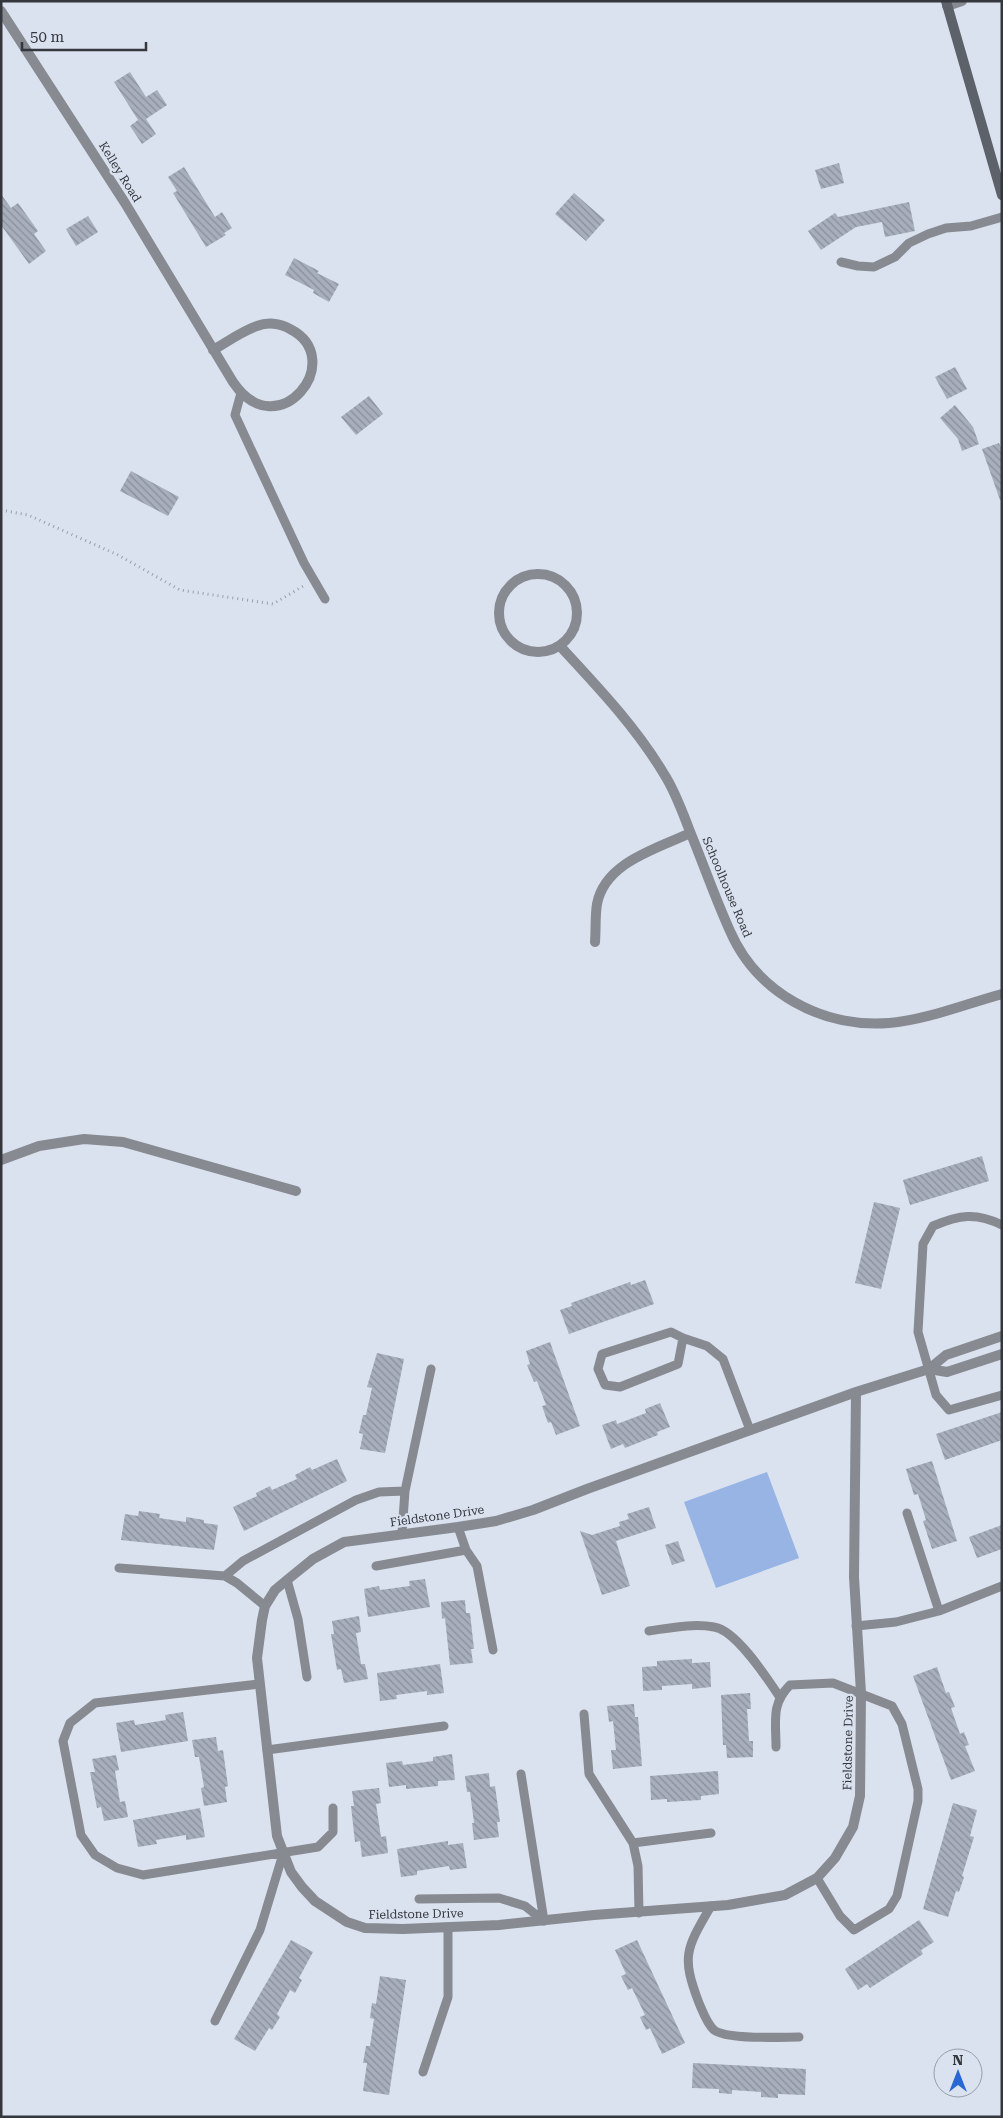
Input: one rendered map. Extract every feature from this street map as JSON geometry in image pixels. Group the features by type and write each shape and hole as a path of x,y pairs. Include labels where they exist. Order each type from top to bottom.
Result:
{"main road":[{"path":"946,4 1002,195"}],"street":[{"path":"946,4 962,1"},
{"name":"Kelley Road","path":"1,11 125,203 213,350 240,393 252,402 265,406 279,406 292,401 302,392 309,381 312,368 311,354 306,342 296,332 284,326 271,323 257,326 213,350"},
{"path":"532,574 545,574 557,579 568,588 576,605 575,625 569,637 560,646 548,651 536,652 523,650 512,643 504,633 500,622 499,609 502,597 509,586 519,579 532,574"},
{"name":"Schoolhouse Road","path":"560,646 616,707 665,775 730,932 744,958 766,982 791,1001 824,1016 857,1024 890,1023 924,1016 1002,994"},
{"path":"595,942 597,904 605,881 621,866 690,833"},
{"path":"1,1160 39,1146 84,1140 123,1142 296,1191"},
{"name":"Fieldstone Drive","path":"856,1392 854,1577 861,1693 860,1796 853,1827 836,1858 817,1878 785,1895 766,1900 639,1913 594,1915 544,1921 448,1928 365,1928 347,1922 315,1902 291,1872 277,1836 259,1684 257,1658 262,1620 266,1606 275,1590 287,1580 314,1559 344,1542 496,1521 534,1510 587,1488 856,1392 929,1369 946,1355 1002,1336"},
{"name":"Fieldstone Drive","path":"929,1369 947,1372 1002,1354"}],"lane":[{"path":"841,262 874,267 895,257 909,243 928,234 946,228 971,226 1002,218"},
{"path":"240,393 235,415 304,563 325,599"},
{"path":"1002,1225 973,1215 950,1219 933,1226 924,1244 918,1332 936,1395 949,1410 1002,1396"},
{"path":"683,1338 678,1364 620,1387 605,1385 598,1369 602,1354 671,1332 706,1346 723,1359 750,1430"},
{"path":"402,1534 404,1491 431,1369"},
{"path":"225,1576 243,1561 356,1500 379,1492 404,1491"},
{"path":"907,1513 939,1611"},
{"path":"458,1527 466,1550 478,1566 493,1650"},
{"path":"376,1566 466,1550"},
{"path":"119,1568 225,1576 237,1582 266,1606"},
{"path":"287,1580 298,1619 307,1677"},
{"path":"856,1626 896,1622 939,1611 1002,1586"},
{"path":"649,1631 695,1626 717,1627 734,1638 756,1663 780,1696"},
{"path":"776,1747 776,1712 780,1696 790,1685 833,1682 892,1706 902,1724 918,1789 918,1801 896,1896 889,1909 854,1930 840,1916 817,1878"},
{"path":"259,1684 96,1703 70,1723 63,1741 81,1835 96,1855 117,1868 143,1875 318,1848 333,1832 333,1808"},
{"path":"584,1714 589,1774 633,1843 638,1866 639,1913"},
{"path":"267,1750 444,1726"},
{"path":"521,1774 544,1921"},
{"path":"633,1843 711,1833"},
{"path":"215,2021 260,1930 283,1854"},
{"path":"419,1899 499,1898 525,1906 544,1921"},
{"path":"711,1906 695,1933 687,1955 689,1978 705,2016 715,2030 729,2036 799,2037"},
{"path":"424,2072 448,1996 448,1928"}],"path":[{"path":"1,510 28,515 118,555 180,590 273,604 314,580"}],"shaded area":[{"path":"767,1472 799,1558 716,1588 684,1502"}],"building":[{"path":"130,72 146,97 157,90 167,105 146,119 156,134 142,144 130,126 138,120 114,82"},
{"path":"839,163 844,183 821,189 815,170"},
{"path":"184,167 215,217 222,212 232,228 224,233 226,235 206,247 173,193 177,191 168,177"},
{"path":"574,193 605,220 586,241 555,214"},
{"path":"1,194 11,208 18,203 38,231 34,234 46,251 29,264 1,225"},
{"path":"909,202 915,231 885,237 882,222 856,227 821,250 808,231 835,213 838,217"},
{"path":"88,216 98,232 76,246 66,229"},
{"path":"294,258 339,284 329,302 313,293 314,290 285,275"},
{"path":"955,367 967,389 947,399 935,377"},
{"path":"369,396 383,414 356,435 341,417"},
{"path":"955,405 973,427 979,444 962,451 958,439 940,418"},
{"path":"999,443 1002,450 1002,500 1000,500 982,449"},
{"path":"131,471 179,497 168,516 120,491"},
{"path":"982,1156 989,1181 910,1205 903,1180"},
{"path":"874,1202 900,1208 881,1289 855,1283"},
{"path":"645,1280 654,1304 569,1334 560,1310 572,1306 571,1303 630,1282 631,1285"},
{"path":"550,1342 580,1426 556,1435 551,1422 548,1423 542,1406 546,1405 537,1381 534,1382 527,1365 530,1364 526,1351"},
{"path":"377,1353 404,1359 385,1453 360,1449 363,1434 359,1433 363,1415 366,1415 372,1388 367,1387"},
{"path":"660,1403 670,1427 657,1432 658,1435 625,1448 623,1444 611,1449 602,1425 616,1420 617,1424 646,1413 645,1409"},
{"path":"1002,1412 1002,1440 945,1460 936,1434"},
{"path":"337,1459 347,1481 244,1531 233,1507 257,1496 256,1493 270,1486 272,1490 297,1479 295,1475 310,1467 312,1470"},
{"path":"932,1461 957,1541 932,1549 923,1521 926,1520 918,1494 914,1495 906,1469"},
{"path":"649,1507 656,1528 616,1541 630,1586 602,1595 580,1531 592,1535 620,1526 619,1522 629,1519 627,1514"},
{"path":"139,1511 160,1514 159,1518 186,1522 186,1517 218,1525 214,1550 121,1540 125,1514 138,1516"},
{"path":"1002,1525 1002,1549 977,1558 969,1537"},
{"path":"678,1541 685,1561 672,1565 665,1545"},
{"path":"425,1579 430,1607 368,1617 364,1589 379,1586 380,1590 410,1586 409,1581"},
{"path":"465,1600 466,1613 470,1613 474,1649 471,1649 473,1663 450,1665 445,1618 442,1619 441,1602"},
{"path":"359,1616 361,1632 356,1633 361,1664 365,1664 368,1679 344,1683 341,1669 337,1670 331,1634 334,1634 332,1621"},
{"path":"692,1659 692,1663 710,1662 711,1687 692,1689 692,1684 662,1686 662,1690 643,1691 642,1667 657,1666 657,1661"},
{"path":"440,1664 444,1693 427,1695 427,1691 396,1695 397,1699 380,1701 377,1673"},
{"path":"937,1667 946,1693 949,1692 955,1707 951,1708 960,1734 964,1732 969,1745 965,1746 975,1771 951,1780 913,1676"},
{"path":"750,1693 751,1709 747,1709 749,1741 753,1741 753,1757 727,1758 726,1745 723,1745 721,1695"},
{"path":"634,1704 635,1717 638,1717 642,1766 613,1769 611,1750 616,1750 613,1721 609,1722 607,1706"},
{"path":"183,1712 188,1741 121,1752 116,1723 134,1720 135,1725 166,1720 165,1715"},
{"path":"216,1737 218,1751 223,1750 228,1786 225,1787 227,1802 204,1806 201,1788 204,1787 199,1757 195,1757 192,1740"},
{"path":"452,1754 455,1780 438,1781 438,1786 406,1789 406,1785 389,1787 386,1763 402,1761 403,1765 433,1761 433,1757"},
{"path":"116,1755 119,1770 115,1771 120,1802 125,1801 128,1817 104,1821 101,1807 97,1808 90,1772 95,1772 92,1759"},
{"path":"718,1771 719,1794 701,1796 701,1800 667,1802 667,1799 651,1800 650,1776"},
{"path":"489,1773 490,1787 495,1786 500,1822 497,1822 499,1837 474,1840 470,1792 467,1792 465,1776"},
{"path":"379,1788 381,1803 376,1804 381,1837 386,1836 388,1853 362,1857 360,1841 355,1842 351,1806 354,1806 352,1791"},
{"path":"953,1803 977,1810 970,1836 974,1837 962,1876 964,1877 959,1892 956,1891 948,1917 923,1909"},
{"path":"200,1808 205,1837 186,1840 186,1835 156,1840 157,1844 138,1847 133,1820"},
{"path":"448,1841 448,1845 463,1843 467,1868 450,1870 449,1866 417,1871 417,1875 401,1877 397,1849"},
{"path":"919,1920 934,1942 921,1950 923,1954 870,1988 867,1984 858,1990 845,1969"},
{"path":"291,1940 313,1952 299,1978 302,1980 295,1993 290,1990 277,2014 280,2017 272,2030 269,2028 255,2051 234,2039"},
{"path":"637,1940 685,2043 662,2054 650,2028 646,2030 640,2017 645,2015 632,1988 628,1990 621,1976 626,1974 615,1950"},
{"path":"380,1976 406,1980 389,2095 363,2091 367,2063 363,2063 366,2046 370,2046 374,2019 370,2018 372,2003 376,2004"},
{"path":"693,2063 806,2069 805,2095 778,2094 778,2098 761,2097 761,2092 732,2090 732,2094 719,2093 719,2089 692,2088"}]}
